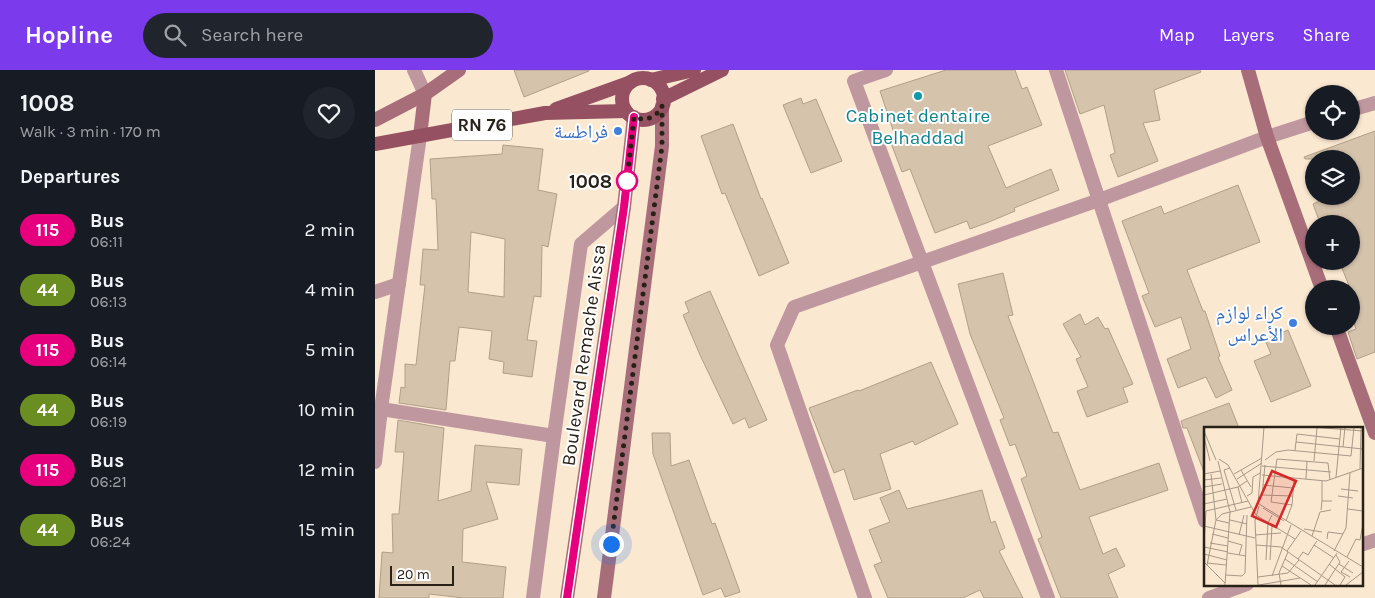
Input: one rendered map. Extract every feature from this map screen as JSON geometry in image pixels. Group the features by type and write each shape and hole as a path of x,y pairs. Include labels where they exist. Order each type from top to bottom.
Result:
{"main road":[{"path":"375,120 425,94 459,70"},
{"path":"694,70 651,80 637,79 631,82 623,92 622,99 630,114 643,120 649,119 655,116 663,102 721,70"},
{"path":"1248,70 1267,137 1319,280"},
{"path":"604,598 662,146 663,102 660,88 651,80"},
{"name":"RN 76","path":"375,144 545,113 631,82"},
{"path":"420,136 425,94"},
{"name":"RN 76","path":"545,113 630,114"},
{"name":"Boulevard Remache Aissa","path":"567,598 624,207 630,114"},
{"path":"1339,335 1375,433"}],"street":[{"path":"414,70 425,94"},
{"path":"886,70 854,81 1048,598"},
{"path":"1056,70 1204,518"},
{"path":"1360,107 1375,103"},
{"path":"865,598 777,345 794,307 1099,200 1267,137 1305,125"},
{"path":"375,462 378,410 399,284 420,136"},
{"path":"533,598 581,244 624,207"},
{"path":"375,292 399,284"},
{"path":"378,410 554,436"},
{"path":"1363,544 1375,540"},
{"path":"1209,598 1227,588"}],"building":[{"path":"514,70 589,70 589,71 524,97"},
{"path":"946,70 1015,70 1022,89 1027,87 1042,125 988,146 1006,188 1051,169 1059,190 1014,208 1015,211 970,229 967,221 935,233 910,169 902,172 889,138 895,136 880,91"},
{"path":"1065,70 1200,70 1201,72 1154,90 1160,120 1143,123 1158,161 1118,177 1110,155 1115,153 1104,105 1080,114"},
{"path":"801,98 803,104 816,99 842,161 811,173 783,105"},
{"path":"733,124 761,199 789,263 759,276 725,193 722,194 701,136"},
{"path":"1375,131 1375,352 1357,359 1349,335 1360,335 1360,280 1347,280 1343,270 1360,270 1360,215 1317,215 1313,205 1360,205 1360,150 1323,150 1350,140 1360,140 1360,136"},
{"path":"503,145 543,149 538,190 557,194 548,247 542,245 541,297 534,296 527,340 537,341 532,377 503,373 504,362 489,359 492,331 459,327 455,361 450,361 446,410 399,403 401,387 405,388 405,364 416,365 425,285 420,285 423,249 438,250 436,199 432,199 430,159 502,154","holes":["471,232 505,239 504,297 468,292"]},
{"path":"1238,185 1260,242 1187,270 1203,311 1205,311 1220,356 1218,357 1232,390 1216,398 1206,377 1178,388 1167,359 1191,349 1181,317 1155,327 1142,296 1149,293 1122,221 1161,206 1164,214"},
{"path":"1003,273 1013,315 1008,316 1053,433 1058,432 1080,490 1159,463 1168,490 1089,517 1103,554 1116,548 1125,566 1108,574 1118,598 1061,598 1038,539 1042,537 1021,479 1027,476 1015,444 1010,446 1000,420 1004,418 970,334 958,284"},
{"path":"710,291 767,420 749,428 745,418 733,424 683,315 689,312 685,302"},
{"path":"1080,314 1085,325 1098,317 1105,329 1108,328 1133,384 1123,388 1128,402 1087,417 1077,391 1088,387 1076,359 1081,357 1063,324"},
{"path":"1288,330 1311,386 1271,402 1254,361 1271,354 1265,340"},
{"path":"931,362 958,424 915,445 913,441 880,454 891,489 854,500 844,469 834,473 809,408 859,391"},
{"path":"1229,403 1239,427 1204,427 1204,472 1187,428 1183,428 1181,421"},
{"path":"398,420 444,428 438,501 471,491 475,445 522,449 519,485 486,482 498,519 463,529 462,562 506,567 503,598 464,598 429,594 429,598 379,598 382,552 393,553 392,514 399,514 404,452 395,452"},
{"path":"652,433 670,433 671,466 689,460 712,524 715,523 740,592 725,597 721,588 703,595 653,454"},
{"path":"899,490 907,509 982,490 991,523 995,521 1005,548 999,551 1023,598 984,598 980,590 963,598 888,598 874,565 882,562 869,530 890,522 880,498"}],"bus line":[{"name":"115","path":"567,598 624,207 634,117"}],"place":[{"name":"Cabinet dentaire Belhaddad","path":"918,96"},
{"name":"فراطسة","path":"618,131"},
{"name":"1008","path":"627,181"},
{"name":"كراء لوازم الأعراس","path":"1293,323"}],"route":[{"path":"611,544 662,146 662,106 660,111 649,119 643,120 634,117 626,189 627,181"}]}
